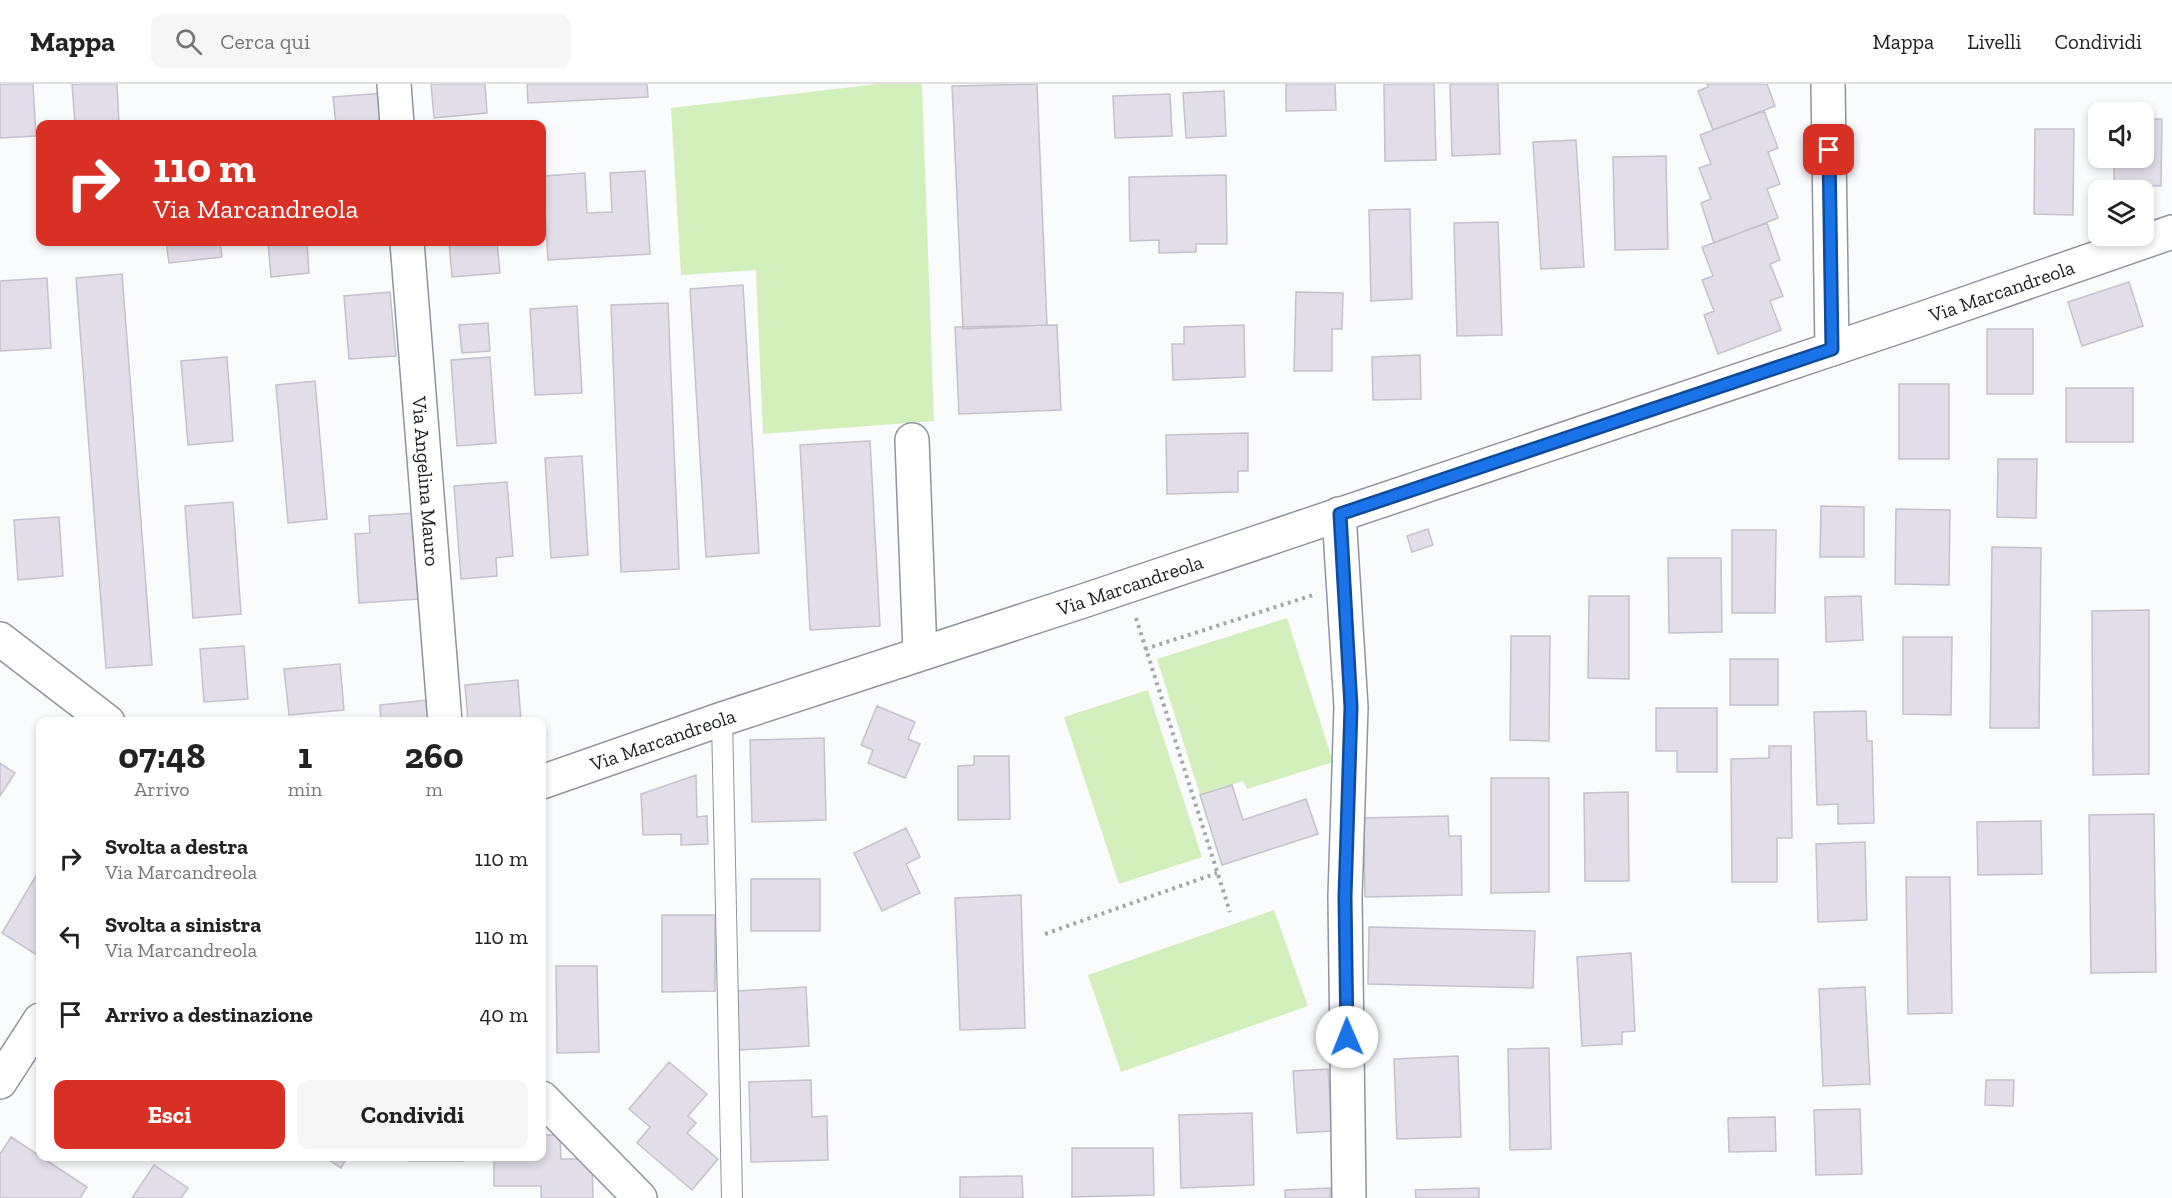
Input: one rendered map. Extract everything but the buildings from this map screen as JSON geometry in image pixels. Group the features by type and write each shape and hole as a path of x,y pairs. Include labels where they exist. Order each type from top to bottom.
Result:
{"street":[{"path":"394,84 397,120"},
{"path":"1828,84 1832,349"},
{"name":"Via Marcandreola","path":"546,781 722,719 1132,585 1832,349 2172,232"},
{"name":"Via Angelina Mauro","path":"407,246 445,717"},
{"path":"912,440 920,653"},
{"path":"1340,514 1351,707 1345,897 1349,1198"},
{"path":"0,639 101,717"},
{"path":"0,1082 36,1026"},
{"path":"546,1102 640,1198"}],"lane":[{"path":"722,719 732,1198"}],"path":[{"path":"1132,585 1137,621 1230,912"},
{"path":"1146,649 1345,586"},
{"path":"1045,934 1217,873"}],"green space":[{"path":"878,84 922,84 934,421 763,434 756,270 681,275 671,108"},
{"path":"1287,618 1333,762 1247,789 1243,781 1200,795 1157,659"},
{"path":"1148,690 1202,857 1119,884 1064,717"},
{"path":"1274,910 1308,1006 1121,1072 1088,975"}],"route":[{"path":"1347,1037 1345,897 1351,707 1340,514 1832,349 1829,150"}]}
